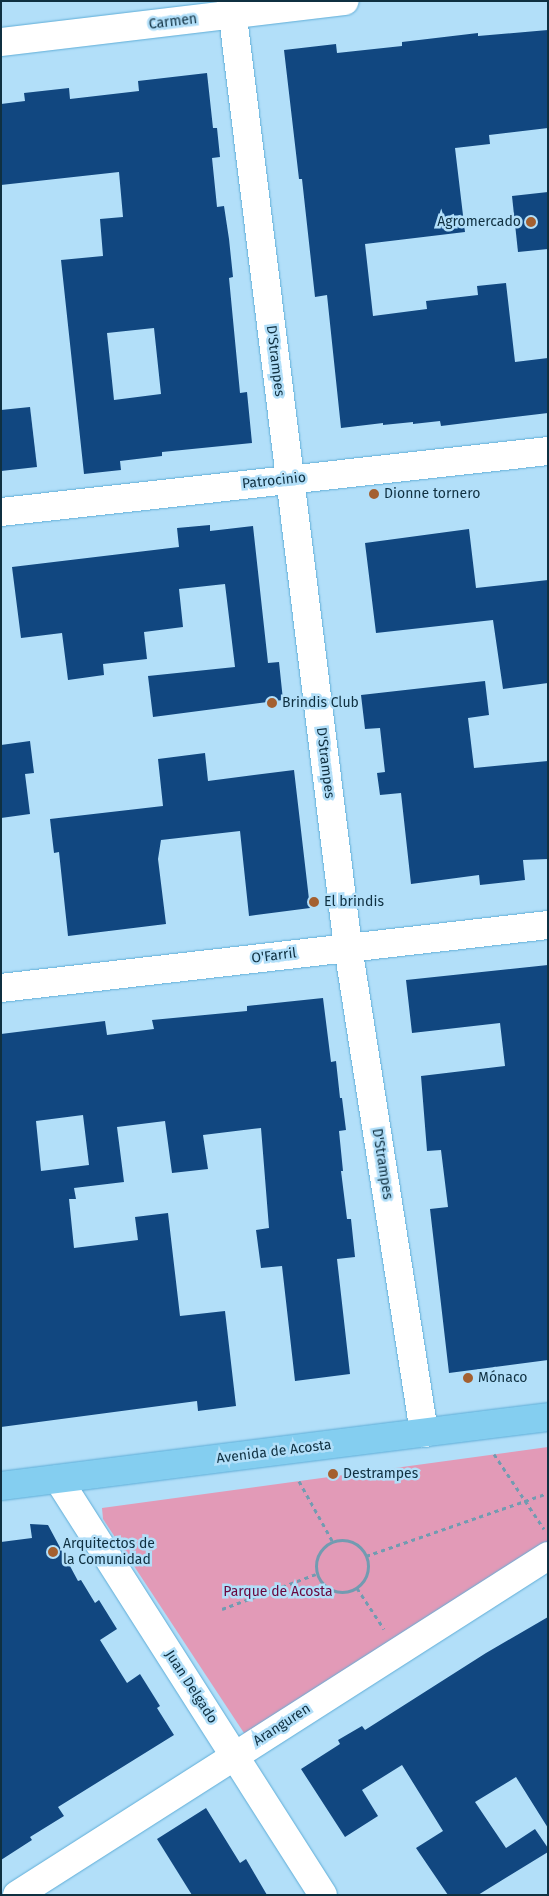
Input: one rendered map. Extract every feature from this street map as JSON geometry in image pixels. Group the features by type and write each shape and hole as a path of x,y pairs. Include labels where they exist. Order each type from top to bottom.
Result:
{"main road":[{"name":"Avenida de Acosta","path":"1,1486 548,1417"}],"street":[{"name":"Carmen","path":"1,42 231,8 345,1"},
{"name":"D'Strampes","path":"231,8 348,947 424,1433"},
{"name":"Patrocinio","path":"1,512 548,451"},
{"name":"O'Farril","path":"1,988 548,925"},
{"name":"Juan Delgado","path":"58,1479 323,1895"},
{"name":"Aranguren","path":"17,1895 548,1556"}],"path":[{"path":"494,1454 548,1535"},
{"path":"299,1481 334,1542"},
{"path":"366,1556 548,1493"},
{"path":"334,1542 353,1542 366,1556 369,1565 368,1574 357,1588 346,1593 333,1592 322,1584 316,1574 316,1566 321,1550 334,1542"},
{"path":"222,1609 316,1574"},
{"path":"357,1588 388,1636"}],"green space":[{"name":"Parque de Acosta","path":"548,1447 548,1547 253,1733 244,1733 103,1519 102,1508"}],"building":[{"path":"548,30 548,128 489,135 490,144 455,148 465,232 365,244 373,316 427,309 426,301 478,295 477,286 506,283 515,362 548,358 548,413 441,426 440,421 413,424 413,422 383,425 383,423 341,428 327,295 315,297 302,179 299,179 284,50 336,44 337,53 402,46 402,42 478,33 478,36"},
{"path":"207,73 213,128 217,128 220,157 212,158 217,207 224,206 229,239 233,277 229,278 240,393 247,392 252,443 162,452 162,456 120,461 121,470 84,474 61,260 103,256 100,219 123,217 119,172 1,185 1,104 25,101 24,93 69,88 70,99 139,91 138,81","holes":["154,328 161,394 114,400 107,333"]},
{"name":"Agromercado","path":"548,192 548,249 518,252 512,196"},
{"path":"30,407 37,467 1,471 1,410"},
{"path":"210,525 210,531 253,526 268,663 279,662 283,700 153,717 148,676 235,667 225,584 179,589 183,627 144,632 147,659 103,664 104,675 68,680 62,633 21,638 12,567 179,547 177,528"},
{"path":"469,529 476,588 548,580 548,683 503,689 493,620 376,633 365,543"},
{"path":"485,681 489,715 468,718 474,768 548,761 548,859 523,860 525,880 480,885 479,875 411,884 401,793 380,795 377,773 385,772 380,728 365,729 361,695"},
{"path":"30,741 34,773 25,774 30,814 1,818 1,745"},
{"path":"205,753 208,781 294,770 310,908 249,916 240,831 161,840 158,859 166,924 68,936 59,852 54,853 50,819 163,806 158,759"},
{"path":"548,965 548,1360 449,1373 430,1209 448,1207 441,1150 427,1151 421,1076 505,1066 500,1023 412,1033 406,980"},
{"path":"323,998 331,1062 336,1061 346,1130 339,1131 343,1171 341,1171 347,1219 351,1219 355,1257 337,1259 350,1374 295,1381 282,1266 261,1268 256,1230 269,1228 261,1128 203,1135 208,1169 172,1173 165,1121 117,1127 124,1182 74,1188 76,1199 69,1199 74,1248 138,1240 135,1217 168,1213 180,1316 225,1311 236,1406 198,1411 197,1401 1,1427 1,1034 105,1021 107,1035 154,1029 152,1020 247,1011 247,1006","holes":["83,1115 89,1165 41,1171 36,1121"]},
{"path":"30,1524 48,1525 78,1581 81,1580 95,1603 99,1600 117,1629 100,1640 127,1683 140,1674 160,1706 157,1708 174,1735 58,1807 64,1816 30,1837 32,1840 1,1860 1,1542 32,1538"},
{"path":"548,1617 548,1828 516,1777 475,1802 506,1848 535,1829 548,1848 548,1852 478,1895 448,1895 416,1848 443,1831 402,1765 362,1790 378,1816 345,1837 301,1769 340,1744 338,1740 362,1726 365,1730 486,1653"},
{"path":"206,1808 240,1863 246,1859 267,1895 192,1895 157,1839"}],"place":[{"name":"Agromercado","path":"531,222"},
{"name":"Dionne tornero","path":"374,494"},
{"name":"Brindis Club","path":"272,703"},
{"name":"El brindis","path":"314,902"},
{"name":"Mónaco","path":"468,1378"},
{"name":"Destrampes","path":"333,1474"},
{"name":"Arquitectos de la Comunidad","path":"53,1552"}]}
